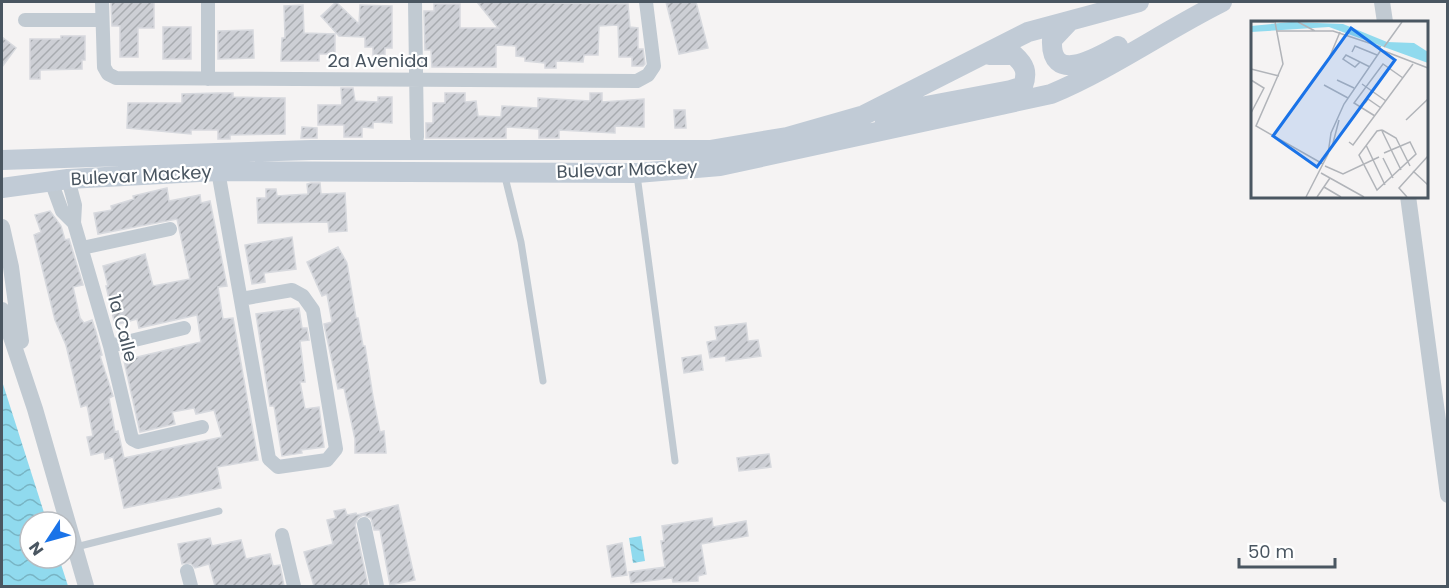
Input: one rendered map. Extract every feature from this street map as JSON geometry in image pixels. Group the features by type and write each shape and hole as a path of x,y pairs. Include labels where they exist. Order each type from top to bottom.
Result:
{"main road":[{"name":"Bulevar Mackey","path":"2,160 311,150 710,150 787,137 844,122 874,110 1028,32 1139,2"},
{"name":"Bulevar Mackey","path":"2,188 60,180 218,171 637,173 720,166 775,156 877,130 936,121 1051,94 1091,78 1153,39 1222,2"},
{"path":"1069,22 1052,40 1051,52 1058,61 1069,66 1085,64 1131,39 1153,39"},
{"path":"877,130 910,109 1023,86 1026,71 1023,63 1014,55 986,55"},
{"path":"2,170 2,181"}],"street":[{"path":"25,20 102,20 102,2"},
{"path":"208,2 208,79"},
{"path":"415,2 417,136"},
{"name":"2a Avenida","path":"102,20 104,67 108,74 116,78 637,81 648,75 654,66 646,2"},
{"path":"1382,2 1385,21"},
{"path":"218,171 269,459 278,467 327,460 336,449 313,310 303,296 292,290 241,299"},
{"name":"1a Calle","path":"60,180 62,212 74,223 82,248 134,442 202,427"},
{"path":"1408,198 1448,495"},
{"path":"2,227 35,409"},
{"path":"82,248 170,229"},
{"path":"2,310 35,409 64,510"},
{"path":"110,346 184,328"},
{"path":"364,524 377,586"},
{"path":"282,535 294,586"},
{"path":"78,560 86,586"},
{"path":"187,571 191,586"}],"lane":[{"path":"504,171 521,242 543,381"},
{"path":"637,173 675,460"},
{"path":"78,546 219,511"}],"water":[{"path":"2,381 43,510 18,510 18,570 63,570 68,586 2,586"},
{"path":"641,536 645,561 633,563 629,538"}],"building":[{"path":"111,2 154,2 154,28 138,28 138,57 120,57 120,26 112,26"},
{"path":"336,2 359,24 360,5 392,6 392,48 385,48 385,55 373,55 373,47 365,47 365,37 339,36 321,16"},
{"path":"477,2 628,4 630,27 638,28 638,49 643,49 645,64 632,66 632,57 619,57 618,25 599,26 598,55 584,55 583,62 556,61 556,68 545,68 545,63 525,61 525,57 516,56 516,46 496,45 496,67 432,67 431,50 425,50 424,11 434,11 434,4 460,4 460,28 498,28"},
{"path":"666,2 696,2 708,48 679,54"},
{"path":"303,5 304,33 335,34 335,54 319,54 319,61 281,61 282,38 285,38 284,6"},
{"path":"163,27 191,27 191,59 163,59"},
{"path":"253,30 254,58 218,59 218,31"},
{"path":"61,36 85,36 85,60 82,60 82,69 40,70 40,79 30,79 30,39 61,39"},
{"path":"2,37 16,48 2,67"},
{"path":"341,88 353,88 355,101 378,102 378,97 392,97 392,123 373,122 373,128 362,127 362,137 344,137 344,125 318,125 318,105 342,105"},
{"path":"233,93 233,97 285,98 285,134 230,135 230,139 218,139 218,130 191,130 191,134 127,128 128,103 182,103 182,94"},
{"path":"445,93 465,93 465,102 476,101 478,116 501,117 502,106 538,108 538,98 590,101 590,93 602,93 602,102 644,99 644,127 615,126 615,133 559,130 559,138 539,138 539,129 506,127 506,138 426,138 426,123 433,123 433,103 445,103"},
{"path":"674,110 685,110 686,128 675,128"},
{"path":"302,127 317,128 317,138 301,138"},
{"path":"320,183 321,194 345,193 347,231 329,232 328,222 258,223 257,198 266,198 266,189 276,189 277,196 308,194 307,184"},
{"path":"167,188 169,201 200,195 201,203 210,201 227,286 218,287 223,319 233,318 258,460 217,467 221,488 124,508 113,457 105,459 104,452 91,455 87,437 93,436 87,405 81,407 66,345 55,320 34,235 41,232 35,215 50,211 61,226 65,240 69,239 83,285 73,287 80,318 84,323 92,320 96,332 102,355 100,356 113,396 109,398 115,432 118,431 124,458 222,437 214,410 196,414 194,408 172,412 175,424 140,432 122,352 131,350 133,358 201,342 197,315 139,328 137,319 115,325 106,286 108,286 103,266 145,254 153,286 190,279 177,219 98,234 94,213 112,210 111,206 134,199 133,196"},
{"path":"292,237 296,269 264,273 265,282 252,284 245,245"},
{"path":"338,247 347,263 380,432 384,431 386,453 355,453 355,439 344,388 338,389 324,324 332,322 327,294 322,296 307,262"},
{"path":"299,308 302,328 307,328 309,340 300,341 305,382 300,382 305,409 319,407 324,447 301,450 302,453 282,456 274,406 270,406 256,314"},
{"path":"746,323 748,341 758,340 761,356 726,361 726,356 710,358 707,342 717,340 715,327"},
{"path":"701,355 703,370 684,373 682,358"},
{"path":"769,454 771,467 739,471 737,458"},
{"path":"398,505 415,580 390,585 380,530 374,530 371,518 363,515 358,518 355,525 368,586 314,586 304,552 333,544 327,520 336,518 334,511 345,509 347,515 356,513 357,515"},
{"path":"712,518 713,527 746,521 748,536 701,544 706,574 698,576 698,581 673,582 672,578 631,583 629,572 665,567 661,541 664,541 662,526"},
{"path":"210,538 212,546 241,540 246,559 270,554 273,566 280,565 284,586 215,586 209,564 195,568 190,563 182,564 178,544"},
{"path":"622,543 627,575 612,577 607,546"}]}
